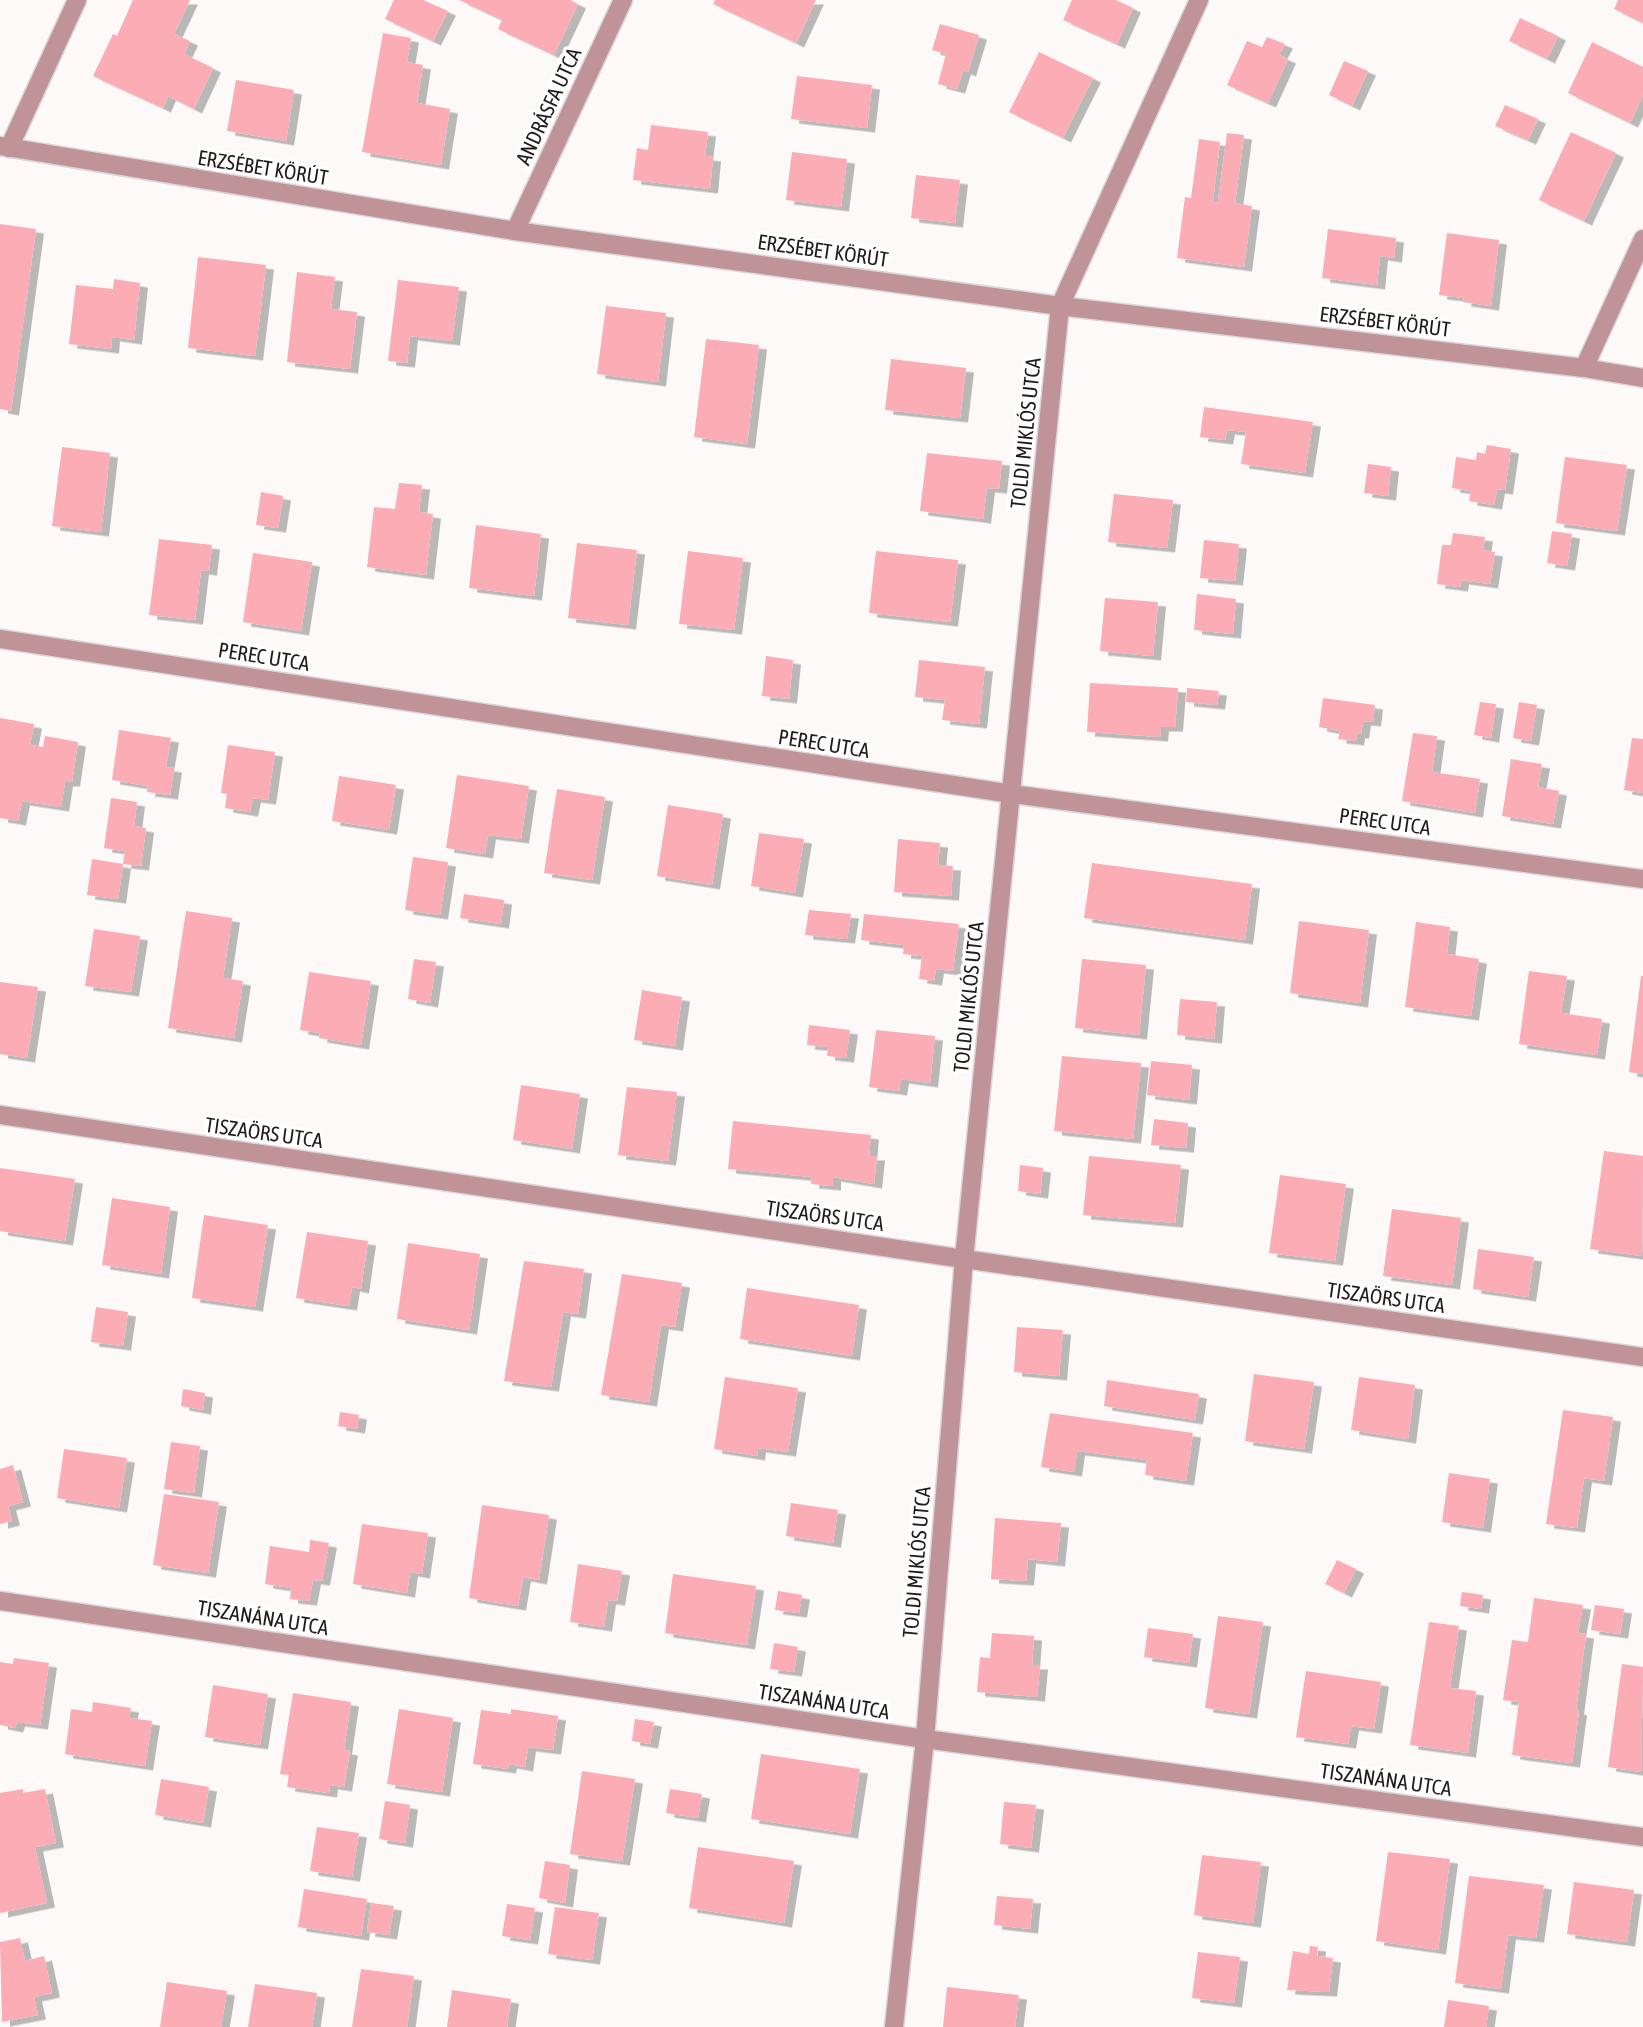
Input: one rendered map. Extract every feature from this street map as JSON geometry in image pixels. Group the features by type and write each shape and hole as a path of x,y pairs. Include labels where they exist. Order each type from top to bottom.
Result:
{"street":[{"path":"4,147 77,0"},
{"name":"ANDRÁSFA UTCA","path":"515,231 623,0"},
{"name":"TOLDI MIKLÓS UTCA","path":"894,2027 925,1739 964,1259 1060,306 1199,0"},
{"name":"ERZSÉBET KÖRÚT","path":"4,147 515,231 1060,306 1584,368 1643,378"},
{"path":"1584,368 1643,239"},
{"name":"PEREC UTCA","path":"0,639 1012,794 1643,879"},
{"name":"TISZAÖRS UTCA","path":"0,1115 1643,1357"},
{"name":"TISZANÁNA UTCA","path":"0,1601 925,1739 1643,1837"}],"building":[{"path":"133,0 190,0 174,34 190,41 184,54 213,68 194,109 168,96 163,108 93,76 113,34 117,36"},
{"path":"394,0 423,0 448,11 433,41 385,19"},
{"path":"459,0 570,0 578,4 554,55 498,29 502,20"},
{"path":"715,0 816,0 796,43 713,4"},
{"path":"1072,0 1116,0 1133,8 1117,44 1063,20"},
{"path":"1618,0 1643,0 1643,23 1614,9"},
{"path":"1520,18 1558,36 1547,59 1509,41"},
{"path":"940,24 979,35 968,72 963,70 957,89 938,84 946,54 932,50"},
{"path":"383,33 411,38 407,62 423,65 417,103 450,109 441,165 362,152"},
{"path":"1267,37 1285,44 1279,55 1288,59 1268,103 1227,85 1247,41 1262,47"},
{"path":"1592,42 1643,67 1643,95 1630,123 1568,93"},
{"path":"1039,52 1093,78 1063,138 1009,112"},
{"path":"1344,61 1368,71 1352,106 1329,95"},
{"path":"797,76 872,85 867,128 791,119"},
{"path":"236,80 294,90 286,141 227,131"},
{"path":"1505,105 1538,119 1528,140 1495,126"},
{"path":"651,125 708,132 705,156 713,157 710,189 633,180 637,148 648,150"},
{"path":"1571,132 1616,153 1584,221 1539,200"},
{"path":"1227,133 1244,135 1235,203 1252,206 1244,267 1177,258 1185,197 1191,198 1199,139 1220,142 1213,201 1218,201"},
{"path":"792,152 847,159 841,207 786,200"},
{"path":"916,175 960,180 955,223 911,218"},
{"path":"0,224 36,229 11,411 0,409"},
{"path":"1328,229 1396,238 1394,258 1380,256 1377,285 1322,278"},
{"path":"1447,233 1499,240 1491,306 1463,302 1464,298 1439,295"},
{"path":"198,257 266,265 255,356 188,348"},
{"path":"297,272 335,277 331,309 357,312 350,369 287,362"},
{"path":"114,279 140,283 134,340 112,337 111,349 69,344 76,285 113,289"},
{"path":"398,280 459,287 452,341 410,336 407,363 388,361"},
{"path":"606,306 666,313 658,382 597,374"},
{"path":"706,339 759,345 747,444 694,437"},
{"path":"891,359 966,368 960,418 885,410"},
{"path":"1204,407 1313,422 1305,473 1241,464 1246,432 1227,430 1225,440 1200,437"},
{"path":"1487,445 1511,449 1505,490 1497,489 1494,505 1469,501 1471,491 1452,488 1456,457 1476,460 1477,452 1485,454"},
{"path":"62,447 110,453 101,532 52,526"},
{"path":"927,453 1002,461 999,489 987,488 983,519 920,511"},
{"path":"1565,457 1627,465 1617,531 1556,523"},
{"path":"1368,464 1391,467 1388,496 1364,493"},
{"path":"399,483 422,485 419,512 433,514 426,575 367,567 374,507 395,509"},
{"path":"261,492 283,496 278,528 256,525"},
{"path":"1114,494 1173,500 1167,548 1108,542"},
{"path":"476,525 541,534 534,596 469,588"},
{"path":"1552,531 1572,534 1567,566 1547,563"},
{"path":"1453,533 1485,537 1483,550 1495,552 1490,584 1461,580 1460,587 1437,584 1442,545 1451,545"},
{"path":"159,539 212,545 209,571 201,570 195,620 149,615"},
{"path":"1204,540 1239,544 1235,581 1200,578"},
{"path":"577,543 637,550 628,625 568,618"},
{"path":"688,551 743,558 734,630 679,624"},
{"path":"876,551 958,560 950,622 869,613"},
{"path":"253,553 312,562 301,631 243,622"},
{"path":"1197,594 1236,599 1233,634 1194,630"},
{"path":"1105,598 1158,602 1153,656 1100,651"},
{"path":"766,656 793,660 789,699 762,696"},
{"path":"919,660 985,667 979,724 942,720 945,700 915,697"},
{"path":"1090,683 1178,688 1175,727 1161,727 1160,737 1087,732"},
{"path":"1187,688 1219,691 1217,705 1186,702"},
{"path":"1323,698 1375,705 1373,722 1363,721 1361,734 1357,734 1356,741 1338,739 1340,731 1319,727"},
{"path":"1480,702 1496,704 1491,738 1474,735"},
{"path":"1519,702 1537,705 1531,741 1513,738"},
{"path":"0,718 34,724 30,745 43,747 45,736 78,742 72,782 65,782 61,807 22,801 18,821 0,818"},
{"path":"119,730 171,738 166,767 174,768 170,795 147,792 148,786 112,780"},
{"path":"1413,733 1437,736 1432,772 1480,779 1475,813 1402,801"},
{"path":"1632,738 1643,739 1643,793 1624,790"},
{"path":"228,745 275,752 268,800 253,798 250,812 225,808 227,794 221,793"},
{"path":"1511,759 1542,764 1538,787 1559,791 1553,824 1502,816"},
{"path":"457,775 529,786 521,839 488,835 485,854 446,848"},
{"path":"339,776 396,785 389,830 332,821"},
{"path":"557,789 605,797 592,880 544,873"},
{"path":"111,798 137,802 134,826 146,828 141,866 123,864 125,851 104,848"},
{"path":"668,805 723,814 712,885 657,876"},
{"path":"759,833 804,839 795,893 751,886"},
{"path":"898,839 940,843 938,865 953,866 951,896 894,892"},
{"path":"413,857 448,862 440,915 405,910"},
{"path":"92,859 123,864 118,899 87,895"},
{"path":"1092,863 1252,884 1245,940 1084,918"},
{"path":"464,894 504,900 501,924 460,918"},
{"path":"809,910 851,914 847,939 805,935"},
{"path":"186,911 232,918 223,978 243,981 234,1038 168,1028"},
{"path":"864,914 959,924 953,971 936,969 934,981 919,979 922,956 903,954 904,945 861,940"},
{"path":"1299,921 1369,930 1360,1003 1290,993"},
{"path":"1416,922 1450,927 1447,954 1479,959 1471,1016 1405,1007"},
{"path":"94,929 140,936 131,992 85,986"},
{"path":"414,959 436,962 430,1003 408,999"},
{"path":"1082,959 1146,965 1139,1035 1075,1028"},
{"path":"1529,971 1567,976 1561,1013 1602,1019 1597,1055 1519,1044"},
{"path":"309,972 371,981 361,1045 319,1038 320,1033 300,1030"},
{"path":"1643,976 1643,1074 1629,1072"},
{"path":"0,982 38,987 27,1058 0,1054"},
{"path":"642,990 682,997 675,1046 634,1040"},
{"path":"1180,999 1217,1002 1214,1039 1177,1035"},
{"path":"809,1025 850,1030 846,1058 827,1056 828,1047 807,1045"},
{"path":"876,1030 935,1036 930,1083 901,1079 899,1091 869,1087"},
{"path":"1062,1056 1141,1063 1133,1139 1054,1131"},
{"path":"1151,1061 1192,1065 1189,1100 1147,1095"},
{"path":"521,1085 580,1094 572,1149 513,1140"},
{"path":"627,1087 677,1092 668,1161 618,1155"},
{"path":"1154,1119 1188,1123 1186,1148 1151,1145"},
{"path":"733,1121 871,1135 869,1156 877,1156 874,1184 833,1177 833,1186 811,1184 812,1177 728,1169"},
{"path":"1604,1151 1643,1156 1642,1256 1590,1249"},
{"path":"1089,1156 1181,1165 1175,1223 1083,1215"},
{"path":"1020,1165 1043,1168 1040,1194 1018,1191"},
{"path":"0,1168 75,1179 65,1241 0,1231"},
{"path":"1280,1175 1346,1184 1335,1261 1269,1253"},
{"path":"112,1198 170,1207 161,1274 102,1265"},
{"path":"1392,1209 1461,1218 1452,1285 1383,1276"},
{"path":"204,1215 268,1225 255,1307 192,1298"},
{"path":"307,1232 368,1241 361,1289 352,1287 349,1306 296,1298"},
{"path":"408,1243 480,1254 469,1330 397,1319"},
{"path":"1478,1249 1534,1257 1528,1297 1473,1289"},
{"path":"524,1261 584,1269 578,1314 563,1312 551,1387 504,1381"},
{"path":"622,1274 682,1283 675,1327 661,1325 649,1402 601,1395"},
{"path":"747,1288 859,1305 852,1356 740,1339"},
{"path":"96,1307 128,1312 123,1346 91,1342"},
{"path":"1017,1327 1063,1330 1059,1376 1014,1372"},
{"path":"1254,1374 1314,1382 1304,1449 1245,1441"},
{"path":"725,1377 798,1388 788,1452 758,1448 757,1456 714,1449"},
{"path":"1359,1377 1415,1385 1408,1439 1351,1430"},
{"path":"1107,1380 1199,1394 1195,1420 1104,1406"},
{"path":"183,1389 205,1393 203,1410 181,1406"},
{"path":"1563,1410 1613,1417 1604,1481 1584,1478 1577,1528 1546,1524"},
{"path":"340,1412 359,1415 357,1429 338,1426"},
{"path":"1050,1413 1193,1433 1186,1481 1145,1475 1147,1460 1077,1451 1074,1472 1041,1467"},
{"path":"171,1442 200,1446 194,1493 164,1489"},
{"path":"64,1449 127,1458 119,1508 57,1498"},
{"path":"13,1465 23,1502 8,1506 12,1521 0,1524 0,1469"},
{"path":"1449,1473 1490,1479 1483,1528 1442,1522"},
{"path":"164,1494 219,1502 208,1573 153,1565"},
{"path":"791,1503 838,1510 833,1543 786,1536"},
{"path":"482,1505 549,1515 539,1580 523,1577 518,1606 469,1598"},
{"path":"995,1518 1061,1523 1057,1562 1028,1559 1026,1581 991,1579"},
{"path":"362,1524 428,1533 422,1574 410,1572 407,1593 353,1584"},
{"path":"310,1540 329,1543 322,1581 313,1580 309,1601 290,1599 291,1588 265,1584 270,1546 309,1552"},
{"path":"1337,1560 1356,1569 1344,1593 1325,1584"},
{"path":"578,1564 622,1571 617,1601 608,1600 604,1627 570,1622"},
{"path":"673,1574 756,1586 747,1645 665,1633"},
{"path":"778,1591 802,1595 799,1613 775,1610"},
{"path":"1462,1592 1483,1595 1481,1609 1460,1606"},
{"path":"1534,1598 1583,1605 1578,1633 1586,1634 1572,1763 1512,1755 1519,1702 1503,1700 1512,1640 1528,1642"},
{"path":"1595,1605 1624,1609 1620,1634 1591,1630"},
{"path":"1218,1616 1263,1622 1249,1714 1205,1708"},
{"path":"1429,1622 1459,1626 1450,1688 1476,1691 1468,1753 1410,1745"},
{"path":"1148,1628 1193,1634 1189,1663 1144,1657"},
{"path":"992,1633 1034,1636 1032,1665 1040,1665 1037,1697 977,1692 980,1657 990,1658"},
{"path":"774,1643 798,1647 794,1672 770,1669"},
{"path":"14,1658 49,1663 40,1725 17,1722 15,1728 0,1725 0,1662 13,1664"},
{"path":"1622,1664 1643,1667 1641,1772 1608,1767"},
{"path":"1306,1671 1381,1682 1374,1729 1351,1726 1348,1744 1296,1737"},
{"path":"213,1685 268,1694 260,1745 205,1737"},
{"path":"293,1693 351,1702 344,1750 350,1751 344,1787 330,1785 329,1793 287,1787 289,1775 280,1774"},
{"path":"93,1702 131,1708 129,1718 152,1721 145,1766 65,1754 71,1709 92,1712"},
{"path":"399,1709 453,1718 442,1792 387,1784"},
{"path":"511,1709 558,1716 553,1750 528,1747 525,1767 509,1764 508,1769 473,1764 481,1710 511,1714"},
{"path":"635,1719 654,1722 650,1744 632,1741"},
{"path":"761,1754 860,1769 850,1834 751,1819"},
{"path":"582,1771 635,1779 622,1861 570,1854"},
{"path":"161,1779 209,1787 203,1823 155,1815"},
{"path":"23,1789 23,1793 45,1789 56,1843 35,1847 47,1903 0,1913 0,1793"},
{"path":"670,1789 702,1794 698,1818 666,1813"},
{"path":"385,1801 410,1805 405,1843 379,1839"},
{"path":"1004,1802 1036,1805 1031,1848 1000,1844"},
{"path":"317,1827 359,1833 352,1877 310,1871"},
{"path":"698,1847 794,1861 784,1923 689,1908"},
{"path":"1388,1852 1450,1859 1438,1950 1376,1941"},
{"path":"1202,1855 1261,1862 1253,1923 1194,1915"},
{"path":"545,1861 570,1865 565,1903 539,1898"},
{"path":"1469,1876 1544,1885 1536,1938 1508,1935 1501,1989 1455,1983"},
{"path":"1574,1882 1634,1890 1627,1942 1567,1934"},
{"path":"304,1889 367,1899 361,1936 298,1927"},
{"path":"997,1896 1033,1899 1030,1929 994,1925"},
{"path":"371,1903 394,1906 389,1935 367,1932"},
{"path":"507,1904 535,1908 530,1940 502,1936"},
{"path":"555,1907 599,1913 592,1960 548,1954"},
{"path":"20,1938 25,1961 44,1956 52,1993 34,1997 38,2015 2,2022 0,1942"},
{"path":"1310,1946 1318,1947 1317,1956 1333,1958 1329,1992 1287,1990 1293,1951 1309,1954"},
{"path":"1198,1952 1240,1957 1234,2003 1192,1998"},
{"path":"361,1969 414,1976 407,2027 352,2027"},
{"path":"167,1982 227,1991 221,2027 160,2027"},
{"path":"255,1984 317,1993 312,2027 248,2027"},
{"path":"947,1987 1019,1995 1015,2027 943,2027"},
{"path":"452,1990 511,1999 507,2027 447,2027"},
{"path":"1448,2000 1489,2006 1486,2027 1444,2027"}]}
